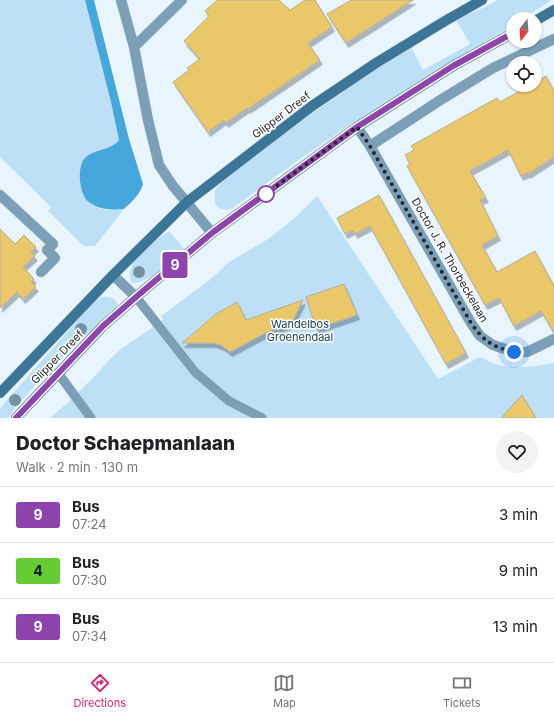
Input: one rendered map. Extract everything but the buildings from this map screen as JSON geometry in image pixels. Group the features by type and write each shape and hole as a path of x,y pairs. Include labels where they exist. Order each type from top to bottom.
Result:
{"street":[{"path":"121,0 134,47 148,120 159,165 173,186 212,233"},
{"path":"134,47 182,0"},
{"name":"Glipper Dreef","path":"0,393 113,275 187,202 312,106 376,63 482,0"},
{"path":"542,16 554,10"},
{"name":"Glipper Dreef","path":"16,418 103,326 212,233 357,127 453,66 506,37"},
{"path":"370,146 493,68 554,40"},
{"name":"Doctor J. R. Thorbeckelaan","path":"357,127 370,146 471,323 480,336 493,346 514,352 527,352 554,340"},
{"path":"0,195 53,244 47,250 55,258 41,272"},
{"path":"113,275 136,297"}],"lane":[{"path":"136,297 195,372 229,401 262,418"},
{"path":"58,374 91,418"}],"green space":[{"path":"0,0 85,0 119,140 80,176 81,188 99,208 107,210 124,209 95,246 84,246 48,211 51,207 0,157"},
{"path":"498,0 552,0 533,12 506,12 506,29 344,129 233,208 225,210 217,207 215,203 215,190 227,176 287,129 341,94 353,83 411,47 423,70 470,44 456,20"},
{"name":"Wandelbos Groenendaal","path":"317,196 438,379 480,357 498,365 516,367 554,363 554,418 50,418 89,382 118,351 163,320 161,316 212,278 229,262 268,239 296,217"},
{"path":"169,231 185,250 153,276 145,280 131,283 130,275 132,267 141,253"},
{"path":"101,297 112,298 119,306 57,361 14,409 9,418 0,418 0,409 5,402 93,303"}],"water":[{"path":"85,0 94,0 129,139 143,184 138,195 124,209 106,209 93,205 86,198 81,187 81,166 86,157 94,152 112,146 119,140"}],"bus line":[{"name":"9","path":"16,418 103,326 212,233 357,127 453,66 506,37"}],"route":[{"path":"266,194 260,198 357,127 370,146 471,323 480,336 493,346 514,352"}]}
